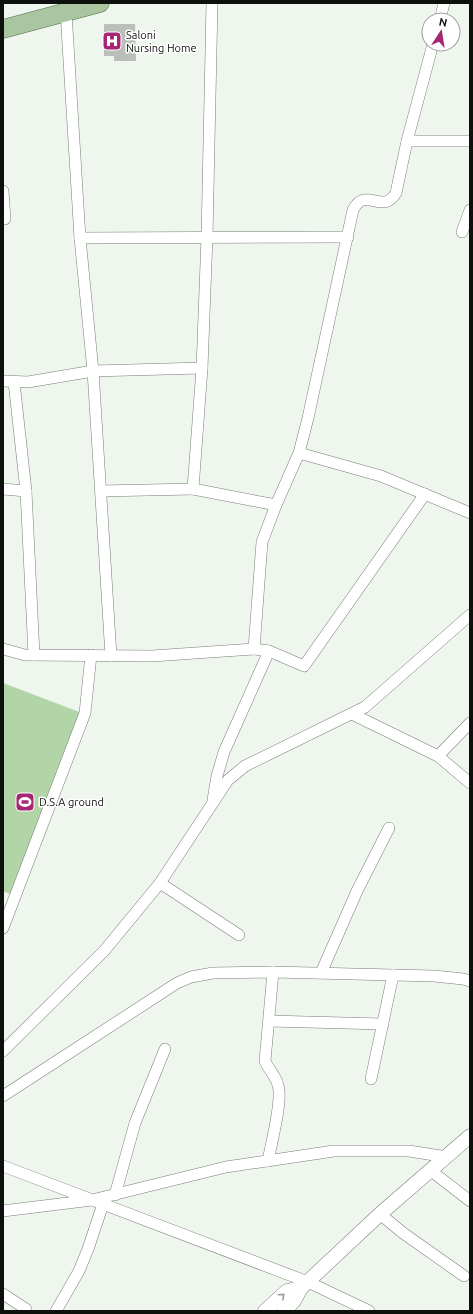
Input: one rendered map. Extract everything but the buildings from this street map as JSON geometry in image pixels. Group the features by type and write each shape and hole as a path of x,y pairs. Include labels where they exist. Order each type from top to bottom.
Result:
{"main road":[{"path":"3,17 100,3"},
{"path":"3,29 60,8"}],"street":[{"path":"193,489 202,368 207,237 212,3"},
{"path":"60,8 93,370 111,656"},
{"path":"254,649 262,542 298,453 308,418 354,210 357,202 363,199 385,203 392,200 396,193 407,141 431,52"},
{"path":"407,141 470,141"},
{"path":"3,191 5,219 3,219"},
{"path":"462,232 470,210"},
{"path":"80,238 348,237"},
{"path":"34,655 26,491 9,381 28,382 93,370 202,368"},
{"path":"298,453 381,476 470,513"},
{"path":"3,489 26,491"},
{"path":"101,491 193,489 276,505"},
{"path":"3,649 25,655 152,656 254,649 269,651 304,666 425,494"},
{"path":"3,1051 104,951 160,883 228,780 245,766 365,707 468,621"},
{"path":"212,804 224,752 269,651"},
{"path":"3,928 86,713 91,655"},
{"path":"352,714 438,756 470,783"},
{"path":"438,756 470,723"},
{"path":"321,973 357,891 389,828"},
{"path":"160,883 239,935"},
{"path":"3,1096 177,983 191,977 213,972 273,972 434,976 470,981"},
{"path":"268,1161 277,1112 279,1089 278,1082 265,1061 273,972"},
{"path":"371,1079 393,975"},
{"path":"269,1021 383,1024"},
{"path":"115,1196 135,1123 165,1050"},
{"path":"284,1311 294,1302 304,1285 380,1214 470,1136"},
{"path":"3,1211 115,1196 226,1167 334,1151 409,1151 447,1157"},
{"path":"3,1166 103,1204 369,1311"},
{"path":"430,1170 470,1201"},
{"path":"56,1311 79,1271 103,1204"},
{"path":"380,1214 403,1233 464,1276"},
{"path":"266,1311 287,1291 304,1285"},
{"path":"3,1294 26,1309"}],"green space":[{"name":"D.S.A ground","path":"3,683 82,713 10,894 3,891"}],"place":[{"name":"Saloni Nursing Home","path":"112,41"},
{"name":"D.S.A ground","path":"25,802"}]}
